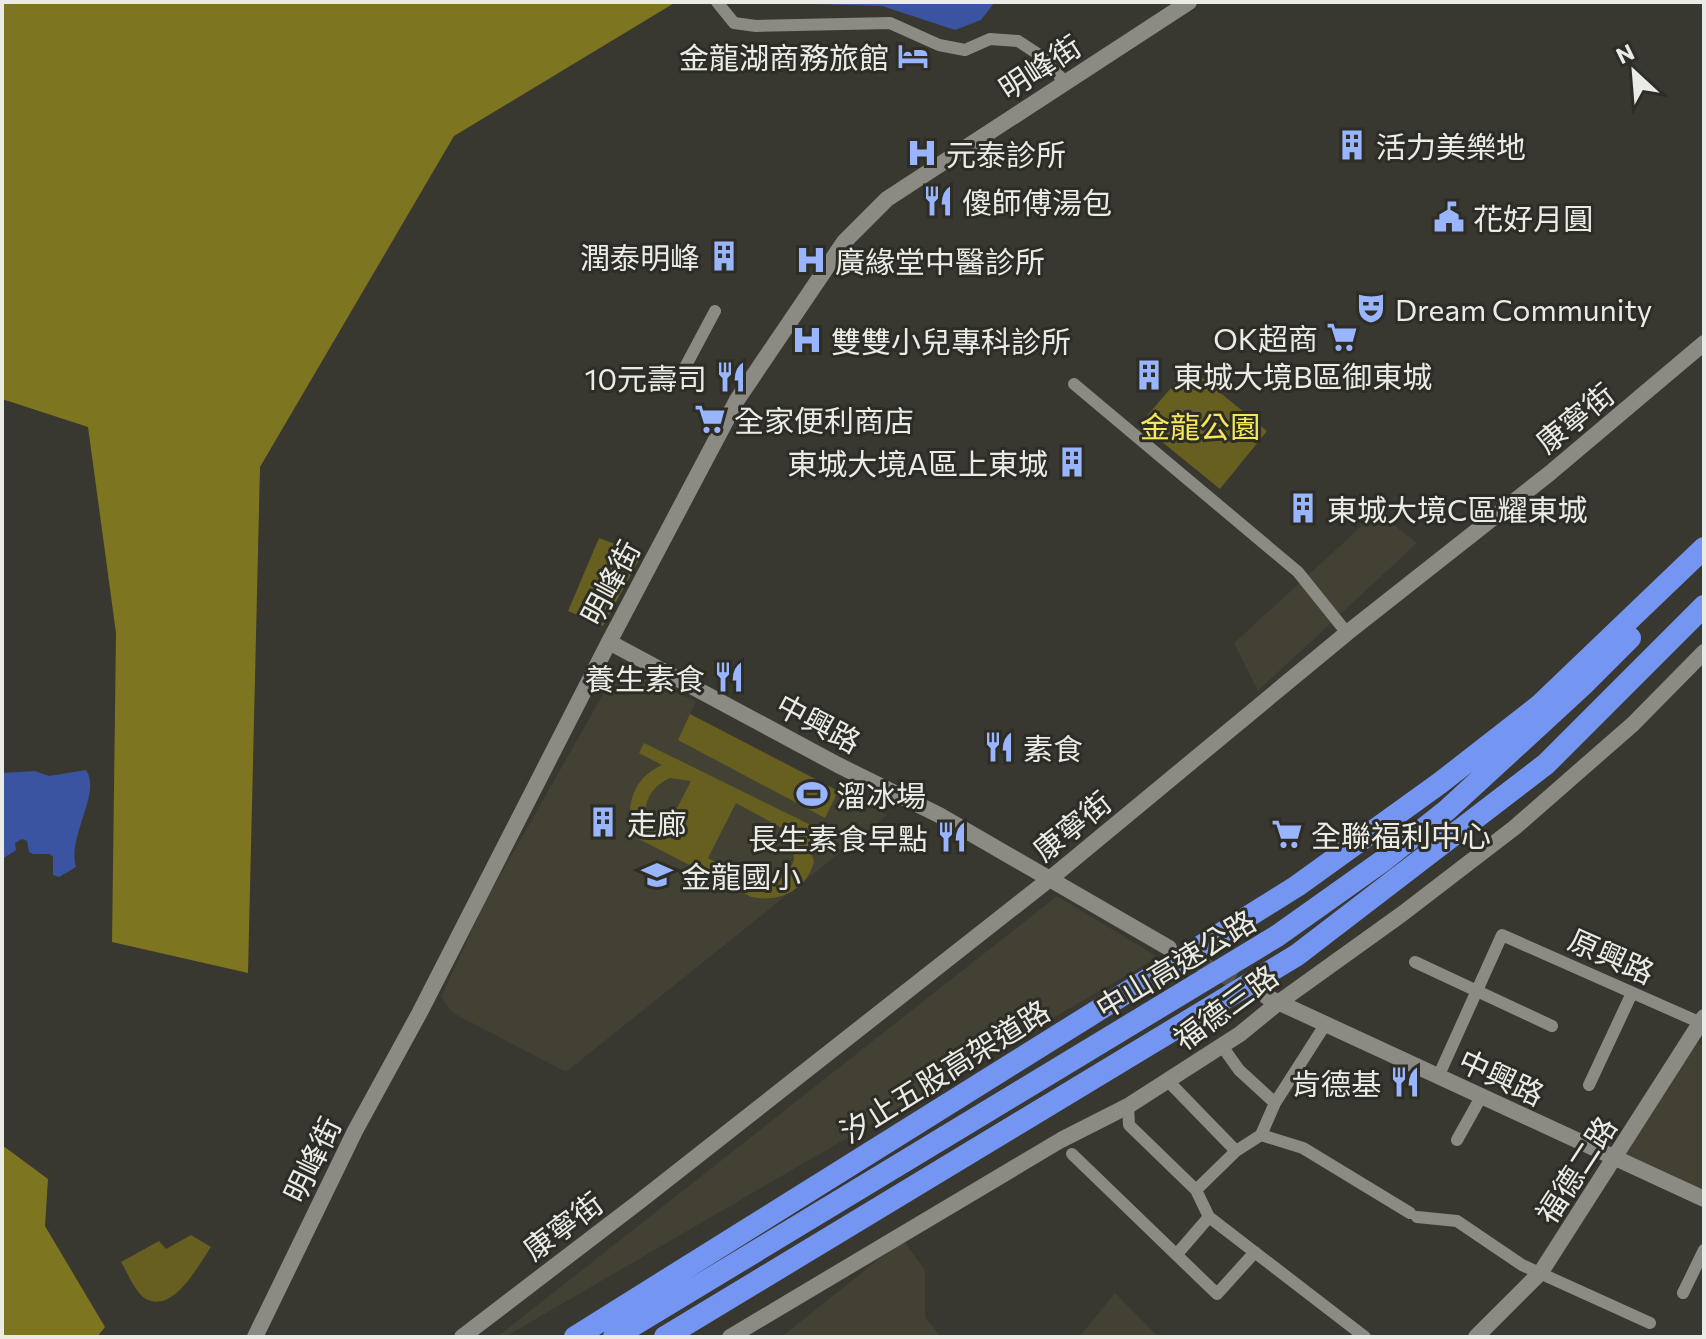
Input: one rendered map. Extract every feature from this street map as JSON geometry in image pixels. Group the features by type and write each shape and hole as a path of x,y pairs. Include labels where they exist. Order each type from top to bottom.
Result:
{"highway":[{"name":"汐止五股高架道路","path":"575,1337 1297,886 1440,783 1540,705 1704,548"},
{"name":"中山高速公路","path":"614,1337 1005,1099 1164,1007 1277,936 1372,869 1447,810 1573,695 1656,613 1704,558"},
{"name":"中山高速公路","path":"665,1337 1297,955 1546,764 1704,606"}],"street":[{"path":"717,2 734,23 756,26 890,23 939,45 965,50 990,39 1018,41 1041,56 1065,82"},
{"name":"明峰街","path":"255,1337 355,1131 420,1012 737,400 844,242 887,199 1189,2"},
{"path":"683,371 715,311"},
{"name":"康寧街","path":"462,1337 1051,878 1347,633 1550,473 1704,343"},
{"path":"1074,384 1298,572 1347,633"},
{"name":"中興路","path":"609,642 838,765 939,815 1169,948"},
{"name":"福德三路","path":"730,1337 1061,1140 1128,1106 1222,1046 1272,1000 1402,914 1514,828 1633,724 1704,652"},
{"name":"原興路","path":"1477,990 1502,935 1632,993 1702,1020"},
{"path":"1415,962 1552,1026"},
{"path":"1438,1077 1477,990"},
{"path":"1589,1085 1632,993"},
{"name":"中興路","path":"1272,1000 1704,1199"},
{"name":"福德二路","path":"1476,1337 1541,1272 1702,1020"},
{"path":"1196,1190 1236,1151 1261,1135 1275,1103 1325,1025"},
{"path":"1222,1046 1239,1070 1275,1103"},
{"path":"1168,1081 1236,1151"},
{"path":"1457,1140 1481,1097"},
{"path":"1128,1106 1129,1125 1196,1190 1209,1217 1365,1337"},
{"path":"1261,1135 1303,1148 1413,1215 1457,1221 1522,1265 1650,1323"},
{"path":"1072,1154 1217,1294 1255,1252"},
{"path":"1177,1254 1209,1217"},
{"path":"1683,1293 1704,1250"}],"shaded area":[{"path":"2,2 676,2 454,136 260,467 248,973 112,942 116,633 88,427 2,399"},
{"path":"1377,512 1417,543 1258,691 1234,643"},
{"name":"金龍國小","path":"618,668 696,701 690,714 887,815 566,1072 453,1013 441,997 485,902"},
{"path":"1057,896 1158,957 505,1337 497,1337"},
{"path":"1694,1041 1704,1046 1704,1195 1620,1158"},
{"path":"2,1145 48,1179 45,1226 105,1327 97,1337 2,1337"},
{"path":"903,1240 925,1270 925,1317 941,1337 781,1337"},
{"path":"1115,1293 1159,1337 1079,1337"}],"green space":[{"name":"金龍公園","path":"1189,367 1267,431 1220,489 1140,424"},
{"path":"599,538 642,554 603,626 568,611"},
{"path":"690,714 838,791 825,818 678,740"},
{"path":"644,743 829,834 825,844 814,841 809,845 814,862 805,881 781,896 751,897 639,839 631,818 632,797 643,778 662,765 639,753","holes":["670,778 691,781 663,835 649,821 646,805 654,790","736,803 787,831 792,839 794,860 787,873 777,881 755,882 708,858"]},
{"path":"191,1235 211,1247 193,1275 166,1300 156,1302 142,1296 121,1262 159,1241 166,1249"}],"water":[{"path":"747,2 995,2 981,20 955,30 882,6"},
{"path":"86,770 90,790 76,842 76,867 59,877 53,875 53,857 29,852 27,841 22,839 15,843 16,850 2,859 2,773 35,771 49,776"}],"tunnel":[{"path":"1177,952 1267,997"}],"place":[{"name":"金龍湖商務旅館","path":"913,56"},
{"name":"活力美樂地","path":"1352,145"},
{"name":"元泰診所","path":"922,153"},
{"name":"傻師傅湯包","path":"938,201"},
{"name":"花好月圓","path":"1449,217"},
{"name":"潤泰明峰","path":"724,256"},
{"name":"廣緣堂中醫診所","path":"811,260"},
{"name":"Dream Community","path":"1371,308"},
{"name":"OK超商","path":"1342,337"},
{"name":"雙雙小兒專科診所","path":"807,340"},
{"name":"東城大境B區御東城","path":"1149,375"},
{"name":"10元壽司","path":"731,377"},
{"name":"全家便利商店","path":"710,419"},
{"name":"東城大境A區上東城","path":"1072,462"},
{"name":"東城大境C區耀東城","path":"1303,508"},
{"name":"養生素食","path":"729,677"},
{"name":"素食","path":"999,747"},
{"name":"溜冰場","path":"812,794"},
{"name":"走廊","path":"603,822"},
{"name":"全聯福利中心","path":"1287,834"},
{"name":"長生素食早點","path":"952,837"},
{"name":"金龍國小","path":"657,875"},
{"name":"肯德基","path":"1405,1082"}]}
